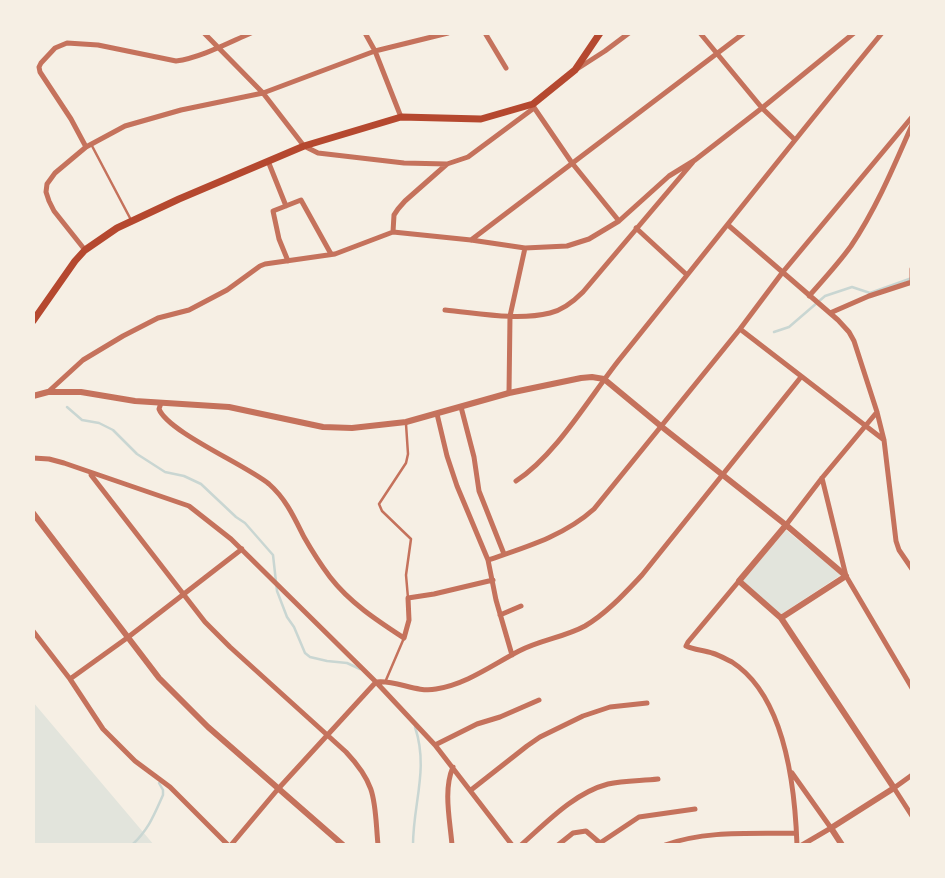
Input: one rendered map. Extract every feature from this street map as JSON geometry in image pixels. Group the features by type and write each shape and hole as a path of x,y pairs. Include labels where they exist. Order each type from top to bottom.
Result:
{"main road":[{"path":"33,320 85,250 117,228 304,146 401,117 481,119 534,106 575,70 600,33"}],"street":[{"path":"204,33 263,93 304,146 318,153 404,163 447,164 468,157 534,106 572,163 619,221"},
{"path":"89,145 40,72 41,62 55,48 67,43 98,45 176,61 251,33"},
{"path":"365,33 375,51 401,117"},
{"path":"85,250 54,211 49,201 47,184 55,173 89,145 125,126 181,110 263,93 375,51 448,33"},
{"path":"485,33 506,68"},
{"path":"575,70 629,33"},
{"path":"700,33 762,108 794,139"},
{"path":"471,240 744,33"},
{"path":"48,392 83,360 123,336 158,318 189,310 227,290 260,266 331,254 393,232 525,248 552,248 579,243 619,221 669,176 695,160 854,33"},
{"path":"516,481 534,468 556,443 794,139 882,33"},
{"path":"488,560 538,543 580,522 594,509 782,273 912,117"},
{"path":"809,296 836,265 862,228 912,125"},
{"path":"445,310 531,316 564,308 583,292 695,160"},
{"path":"268,161 286,206"},
{"path":"393,232 394,215 398,209 447,164"},
{"path":"288,261 279,239 273,211 301,200 331,254"},
{"path":"728,225 830,313 854,341 884,440 895,541 912,569"},
{"path":"636,228 687,275"},
{"path":"509,393 510,316 525,248"},
{"path":"830,313 869,296 912,283 912,269"},
{"path":"740,329 884,440"},
{"path":"33,631 70,679 103,729 230,845 376,682 385,681 416,689 438,689 477,675 533,644 565,635 603,613 642,575 801,377"},
{"path":"33,396 48,392 81,392 135,401 242,409 323,426 362,428 406,422 509,393 581,378 604,379 846,576"},
{"path":"161,403 159,409 166,420 272,486 288,505 305,539 332,579 368,613 404,638 409,620 408,598 493,580"},
{"path":"461,407 474,457 479,491 504,554"},
{"path":"877,412 686,646 714,653 734,664 759,689 777,722 791,770 799,845 831,828 912,775"},
{"path":"437,414 457,486 488,560 512,655"},
{"path":"33,458 49,459 189,506 242,549 376,682 435,745 512,845"},
{"path":"90,472 205,622 360,767 372,788 378,845"},
{"path":"822,478 846,576 912,688"},
{"path":"33,513 159,678 342,845"},
{"path":"70,679 242,549"},
{"path":"781,618 846,576"},
{"path":"739,582 781,618 912,816"},
{"path":"500,615 521,606"},
{"path":"435,745 477,724 539,700"},
{"path":"471,790 540,737 583,716 610,707 648,703"},
{"path":"452,845 448,789 453,767"},
{"path":"791,770 842,845"},
{"path":"521,845 561,809 592,790 621,782 658,779"},
{"path":"558,845 573,833 586,831 600,843 639,817 695,809"},
{"path":"665,845 728,835 796,833"}],"lane":[{"path":"89,145 131,221"},
{"path":"406,422 406,463 379,504 382,511 412,542 406,575 408,598"},
{"path":"385,681 404,638"}],"shaded area":[{"path":"786,530 841,575 780,615 742,581"},
{"path":"33,702 154,845 33,845"}],"waterway":[{"path":"774,332 789,327 825,296 852,287 870,293 912,278"},
{"path":"67,407 82,420 99,423 113,430 137,454 165,472 184,476 201,484 245,523 273,555 277,591 305,653 310,657 347,663 360,669"},
{"path":"413,845 421,772 415,727"},
{"path":"132,845 147,827 163,795 159,783"}]}
